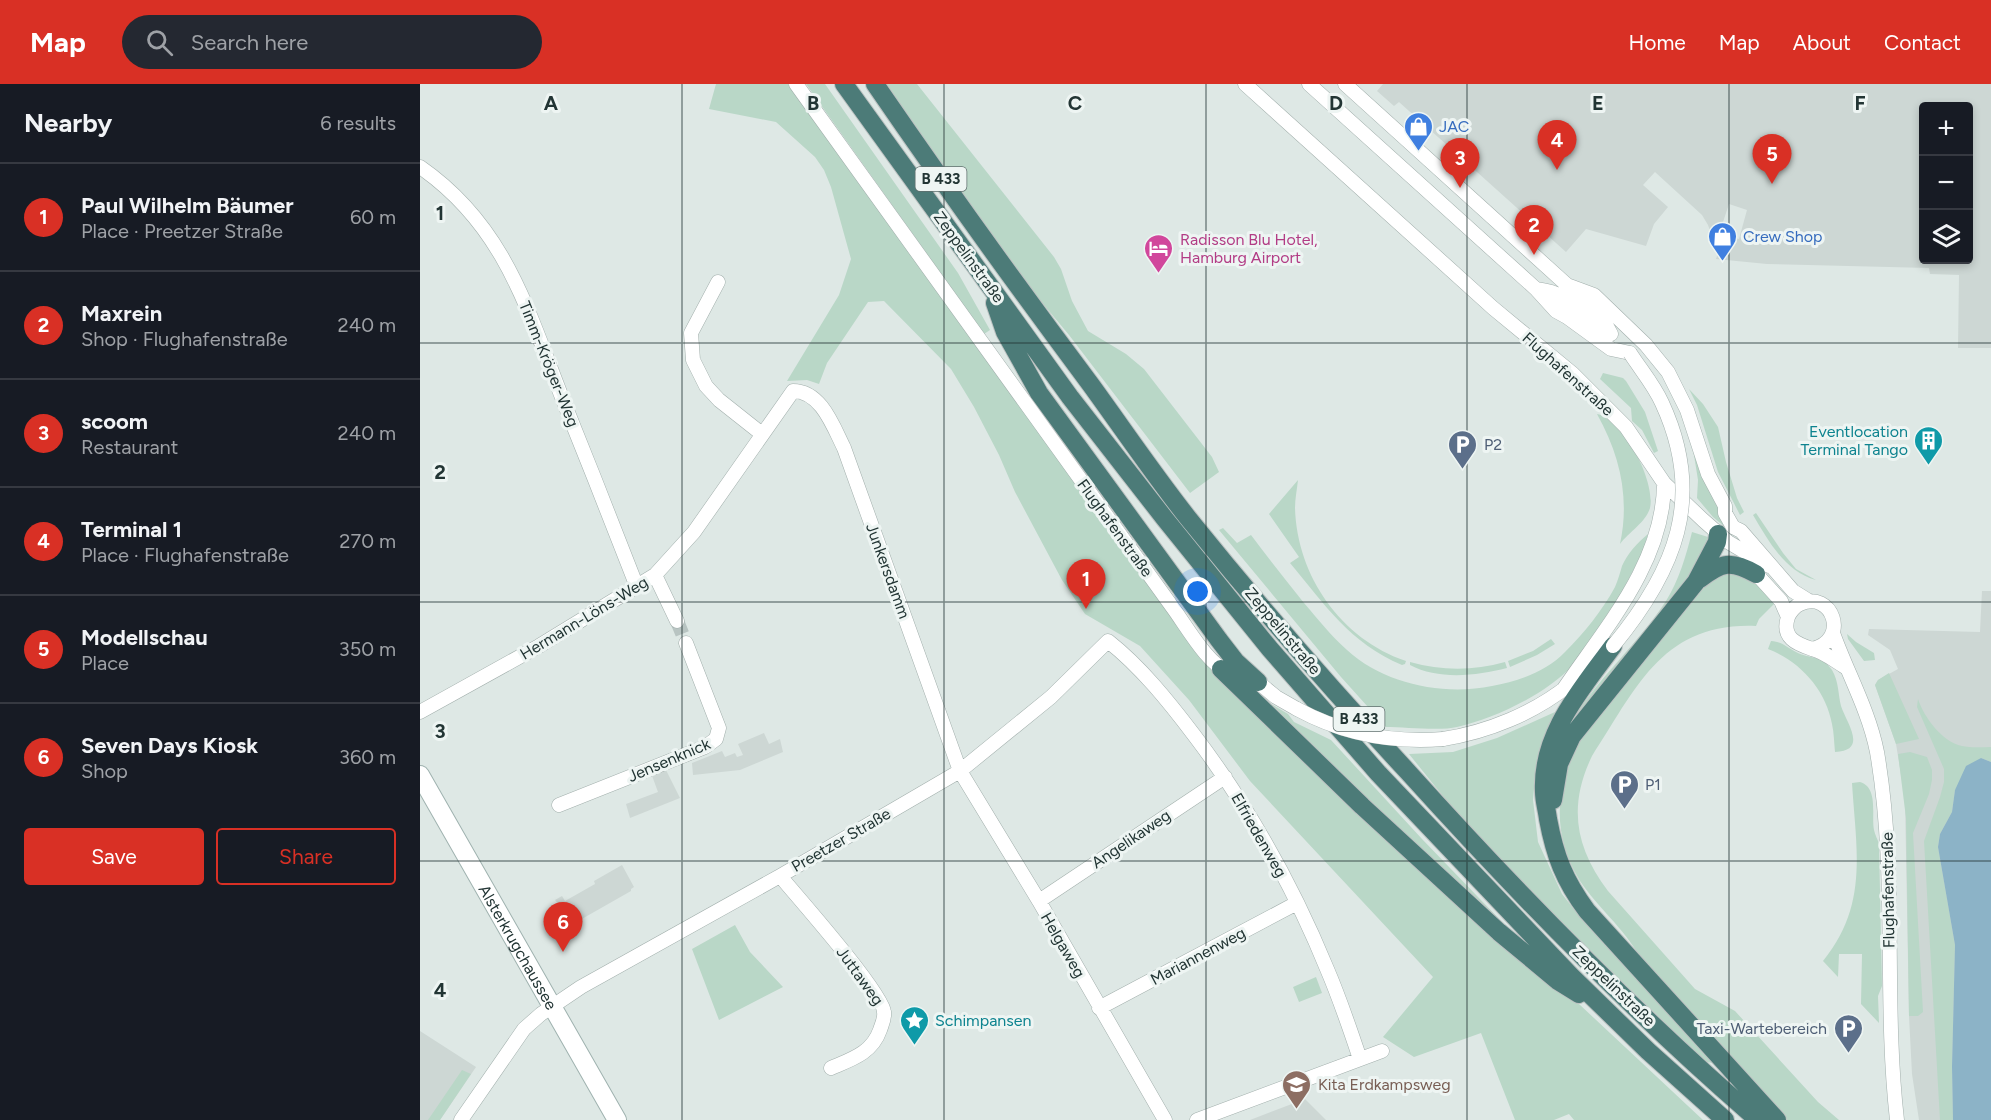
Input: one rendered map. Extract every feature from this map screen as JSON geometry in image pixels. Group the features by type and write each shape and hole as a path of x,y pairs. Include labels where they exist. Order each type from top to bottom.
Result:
{"highway":[{"name":"Zeppelinstraße","path":"844,84 1092,425 1270,649 1378,773 1603,1006 1725,1120"},
{"name":"Zeppelinstraße","path":"875,84 1009,274 1188,517 1289,638 1356,716 1471,842 1680,1050 1758,1120"},
{"path":"990,287 1005,332 1039,393 1222,645 1258,682"},
{"path":"1549,822 1559,764 1572,736 1696,582 1717,542 1723,538"},
{"path":"1696,582 1720,565 1731,564 1762,570"},
{"path":"1613,646 1568,708 1553,737 1544,770 1544,793 1553,845 1563,874 1587,911 1777,1120"},
{"path":"1221,669 1362,806 1499,933 1565,986 1603,1006"}],"main road":[{"name":"Alsterkrugchaussee","path":"420,775 617,1120"}],"street":[{"name":"Flughafenstraße","path":"796,84 1173,608 1221,669 1258,682 1276,697 1297,709 1342,729 1375,738 1409,741 1443,739 1482,730 1516,717 1563,690 1613,646 1645,606 1661,578 1673,549 1681,513 1682,470 1672,429 1661,401 1647,376 1630,353 1611,334 1592,327 1582,317 1567,285"},
{"name":"Flughafenstraße","path":"1245,84 1493,308 1573,374 1630,432 1664,483 1703,520 1762,570 1809,601 1821,603 1830,611 1834,622 1833,633 1872,732 1882,785 1888,854 1892,1077 1897,1120"},
{"name":"Flughafenstraße","path":"1310,84 1536,290 1541,308 1550,316 1567,317 1611,349 1630,353"},
{"name":"Flughafenstraße","path":"1345,84 1567,285 1594,295 1646,345 1668,372 1688,410 1704,463 1715,490 1725,506 1725,513 1733,527 1741,531 1781,601 1788,617 1787,630 1793,640 1802,647 1812,649 1845,666"},
{"name":"Timm-Kröger-Weg","path":"420,167 455,194 473,214 488,233 516,281 637,587"},
{"path":"718,282 691,333 693,360 706,386 762,434"},
{"name":"Flughafenstraße","path":"1536,290 1555,292 1560,296 1565,302 1567,317"},
{"name":"Hermann-Löns-Weg","path":"420,712 539,646 655,575 694,532 793,391"},
{"name":"Junkersdamm","path":"793,391 803,391 811,396 825,412 844,448 960,771"},
{"name":"Flughafenstraße","path":"1563,690 1630,590 1647,556 1663,506 1664,483"},
{"path":"1659,520 1680,518 1703,520"},
{"path":"655,575 677,621"},
{"path":"1788,617 1796,606 1809,601"},
{"path":"1812,649 1827,642 1833,633"},
{"name":"Preetzer Straße","path":"461,1120 524,1029 552,1006 960,771 1051,697 1108,641"},
{"name":"Elfriedenweg","path":"1108,641 1123,653 1176,711 1225,777 1262,838 1297,903 1328,969 1360,1059"},
{"name":"Jensenknick","path":"560,805 705,747 716,739 719,728 686,644"},
{"name":"Helgaweg","path":"960,771 1165,1120"},
{"name":"Angelikaweg","path":"1038,901 1225,777"},
{"name":"Juttaweg","path":"780,876 871,985 885,1010 874,1044 864,1054 831,1068"},
{"name":"Mariannenweg","path":"1099,1008 1297,903"},
{"path":"1197,1120 1382,1051"}],"shaded area":[{"path":"1383,84 1991,84 1991,348 1958,348 1959,275 1930,274 1929,268 1767,264 1716,259 1724,235 1739,239 1747,210 1729,204 1716,243 1702,215 1655,172 1643,185 1668,207 1654,224 1646,246 1586,229 1566,252 1399,102 1394,106 1377,91"},
{"path":"1982,591 1991,591 1991,1120 1919,1120 1912,1074 1909,1016 1905,799 1896,744 1875,685 1878,680 1898,669 1890,650 1868,635 1869,629 1980,632"},
{"path":"764,733 769,744 780,739 783,752 740,770 693,775 692,763 722,751 725,757 735,753 737,757 743,755 738,744"},
{"path":"665,768 680,798 630,818 626,804 658,792 651,773"},
{"path":"622,865 634,887 631,891 573,924 560,903 558,904 555,900 562,896 565,901"},
{"path":"420,1031 476,1067 440,1120 420,1120"},
{"name":"Kita Erdkampsweg","path":"1305,1099 1326,1120 1250,1120"}],"green space":[{"path":"716,84 788,84 1194,646 1545,976 1579,1004 1703,1120 1574,1120 1569,1114 1554,1120 1515,1120 1481,1033 1414,1057 1383,1037 1433,977 1250,781 1189,700 1140,646 1085,614 1062,580 1015,492 974,407 951,369 884,301 868,302 827,363 819,384 807,380 787,381 839,295 851,259 831,187 824,170 815,157 776,122 709,109"},
{"path":"806,84 825,84 958,273 990,330 984,334"},
{"path":"885,84 917,84 1054,257 1061,269 1072,301 1088,331 1126,354 1144,369 1212,457 1219,472 1190,493 1069,335 1013,268"},
{"path":"1603,373 1623,378 1626,381 1645,412 1658,451 1654,453 1642,430 1632,421 1631,408 1600,379"},
{"path":"1689,389 1703,404 1718,427 1737,498 1744,512 1740,515 1718,472 1697,405"},
{"path":"1597,414 1607,418 1618,427 1627,439 1643,468 1651,497 1650,508 1645,518 1620,544 1624,510 1621,477 1612,445"},
{"path":"1693,449 1712,495 1738,538 1713,517 1697,498 1698,480"},
{"path":"1298,480 1295,508 1298,533 1304,558 1314,580 1327,602 1343,621 1383,651 1406,661 1405,664 1402,665 1384,656 1353,634 1327,608 1290,563 1299,557 1269,514"},
{"path":"1756,513 1796,569 1816,580 1805,576 1786,563 1753,515"},
{"path":"1223,528 1237,543 1251,535 1304,603 1341,645 1362,662 1396,679 1434,688 1454,689 1473,689 1512,681 1531,675 1557,659 1598,613 1615,587 1627,557 1648,534 1643,552 1618,599 1572,666 1561,676 1534,695 1503,712 1457,727 1432,729 1386,727 1341,677 1219,530"},
{"path":"1692,532 1708,537 1709,543 1691,577 1561,741 1583,704 1666,601 1682,568"},
{"path":"1724,572 1749,576 1776,602 1759,619 1756,626 1724,628 1697,635 1674,648 1655,664 1638,684 1592,756 1584,774 1578,809 1582,842 1597,875 1608,891 1695,989 1735,1011 1818,1102 1839,1120 1787,1120 1640,957 1626,936 1580,881 1570,863 1560,826 1562,789 1574,752 1584,734 1706,585"},
{"path":"1847,634 1874,653 1875,660 1864,661 1848,639"},
{"path":"1551,639 1555,644 1510,667 1508,661 1533,651"},
{"path":"1771,641 1820,660 1832,670 1841,706 1853,735 1851,747 1835,752 1833,727 1818,688 1791,661 1768,649"},
{"path":"1410,662 1458,669 1505,662 1507,668 1470,675 1445,675 1421,670 1410,665"},
{"path":"1889,673 1919,739 1896,744 1875,685 1878,680"},
{"path":"1258,696 1288,714 1294,722 1331,740 1505,925 1503,928"},
{"path":"1918,699 1929,721 1948,740 1965,747 1991,747 1991,762 1981,758 1955,790 1952,812 1940,834 1938,847 1955,945 1953,1120 1940,1120 1924,841 1940,797 1944,782 1944,769 1917,707"},
{"path":"1555,712 1536,766 1533,800 1538,842 1562,894 1584,922 1713,1063 1706,1062 1593,954 1457,815 1409,754 1453,752 1497,738"},
{"path":"1910,752 1927,757 1932,770 1929,794 1913,833 1923,1012 1918,1016 1909,1016 1906,818 1898,754"},
{"path":"1860,782 1866,785 1872,796 1873,824 1879,844 1882,986 1878,996 1879,1023 1861,1004 1862,954 1839,954 1838,977 1823,961 1838,940 1848,919 1853,897 1857,854 1852,783"},
{"path":"735,925 750,952 783,987 719,1020 692,949"},
{"path":"1316,977 1322,993 1299,1002 1293,987"},
{"path":"462,1070 471,1074 440,1120 428,1120"}],"water":[{"path":"1981,758 1991,762 1991,1120 1953,1120 1955,945 1938,847 1940,834 1952,812 1955,790 1966,766"}],"tunnel":[{"path":"677,621 686,643"}],"place":[{"name":"JAC","path":"1418,152"},
{"name":"Terminal 1","path":"1557,170"},
{"name":"Modellschau","path":"1772,184"},
{"name":"scoom","path":"1460,188"},
{"name":"Maxrein","path":"1534,255"},
{"name":"Crew Shop","path":"1722,262"},
{"name":"Radisson Blu Hotel, Hamburg Airport","path":"1159,274"},
{"name":"Eventlocation Terminal Tango","path":"1929,466"},
{"name":"P2","path":"1463,470"},
{"name":"Paul Wilhelm Bäumer","path":"1086,609"},
{"name":"P1","path":"1624,810"},
{"name":"Seven Days Kiosk","path":"563,952"},
{"name":"Schimpansen","path":"914,1046"},
{"name":"Taxi-Wartebereich","path":"1848,1054"},
{"name":"Kita Erdkampsweg","path":"1297,1110"}]}
